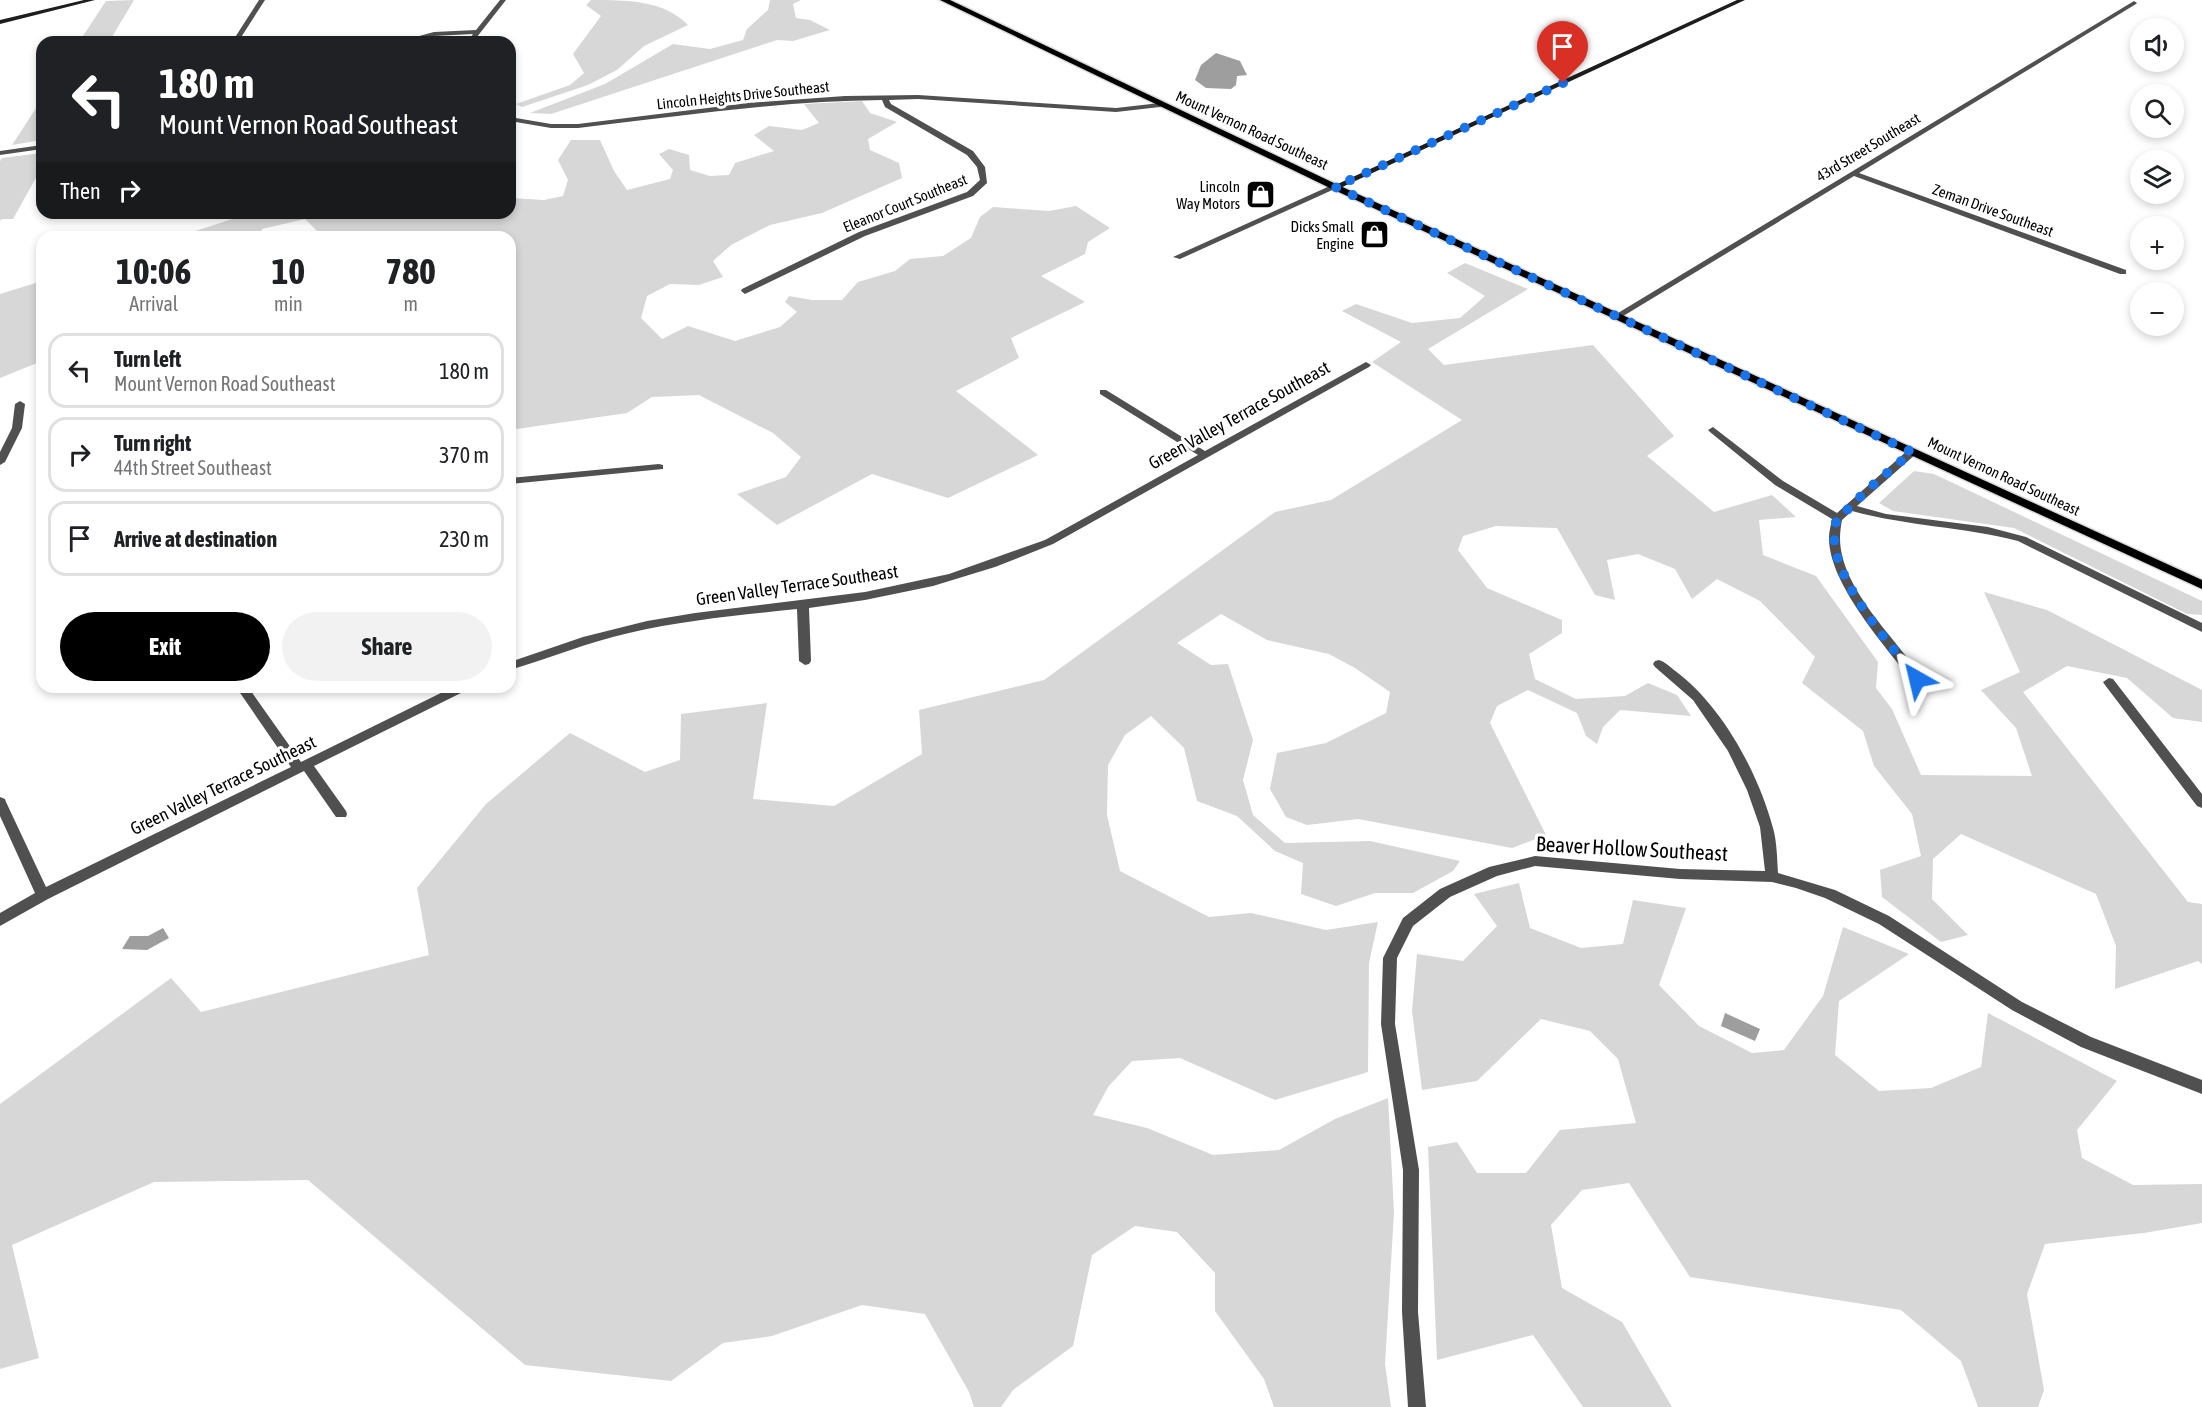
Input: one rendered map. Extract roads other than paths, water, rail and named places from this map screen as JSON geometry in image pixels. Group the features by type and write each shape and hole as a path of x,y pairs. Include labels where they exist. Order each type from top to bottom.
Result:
{"main road":[{"name":"Mount Vernon Road Southeast","path":"944,0 1335,187 2202,585"}],"street":[{"path":"0,22 92,0"},
{"path":"239,36 261,0"},
{"path":"475,36 503,0"},
{"path":"1177,257 1742,0"},
{"name":"43rd Street Southeast","path":"1617,316 2134,3"},
{"path":"426,36 478,32"},
{"name":"Lincoln Heights Drive Southeast","path":"516,120 551,126 587,126 776,102 918,97 1116,110 1160,105"},
{"name":"Eleanor Court Southeast","path":"745,291 862,234 970,194 979,188 984,181 981,167 970,153 888,105 885,98"},
{"path":"0,153 36,148"},
{"name":"Zeman Drive Southeast","path":"1853,172 2123,272"},
{"name":"Green Valley Terrace Southeast","path":"516,664 558,649 666,622 803,606 895,591 1000,562 1049,542 1365,365"},
{"path":"1103,392 1204,454"},
{"path":"0,462 17,428 20,404"},
{"path":"1713,430 1779,483 1838,518"},
{"path":"1912,452 1858,496 1838,518 1834,544 1845,577 1866,612 1917,679"},
{"path":"516,480 659,467"},
{"path":"1850,507 1886,517 1988,530 2022,539 2202,628"},
{"path":"803,606 805,661"},
{"path":"1659,664 1684,683 1699,699 1728,740 1766,827 1772,878"},
{"path":"2109,682 2196,786 2202,803"},
{"path":"247,693 341,814"},
{"name":"Green Valley Terrace Southeast","path":"0,920 43,895 451,693"},
{"path":"0,802 43,895"},
{"name":"Beaver Hollow Southeast","path":"1417,1407 1410,1312 1411,1170 1388,1024 1390,957 1408,922 1445,893 1494,871 1534,861 1680,874 1772,878 1830,894 1884,920 2017,1006 2086,1042 2202,1087"}],"place":[{"name":"Lincoln Way Motors","path":"1261,195"},
{"name":"Dicks Small Engine","path":"1375,235"}]}
